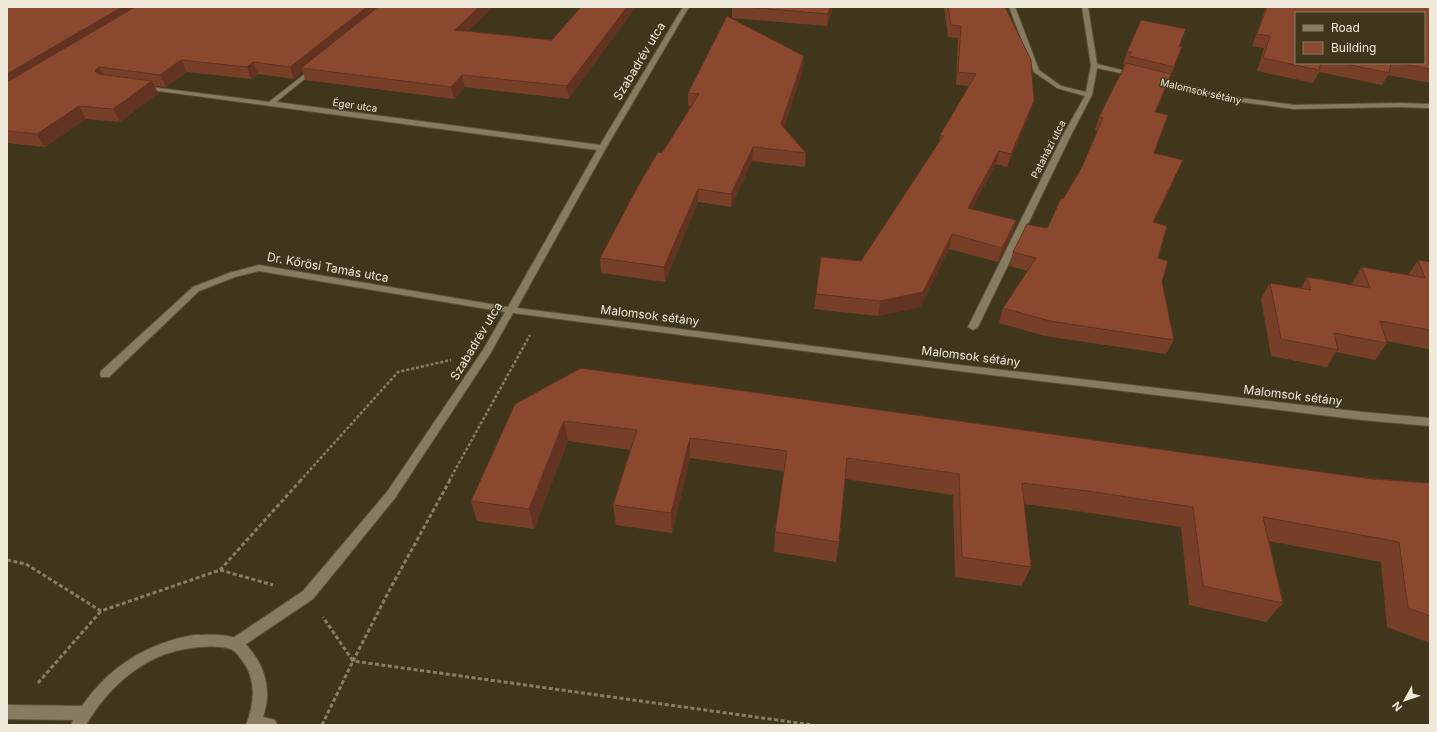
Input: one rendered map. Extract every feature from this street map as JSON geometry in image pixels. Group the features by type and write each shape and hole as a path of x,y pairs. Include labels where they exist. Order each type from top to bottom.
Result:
{"street":[{"name":"Szabadrév utca","path":"235,644 308,595 391,495 487,352 602,148 686,7"},
{"path":"1012,7 1036,71 1059,87 1088,94"},
{"path":"1085,7 1094,65 1141,76"},
{"path":"271,103 319,65"},
{"name":"Pataházi utca","path":"973,327 1088,94 1094,65"},
{"name":"Malomsok sétány","path":"1149,78 1234,100 1294,106 1430,106"},
{"name":"Éger utca","path":"137,86 602,148"},
{"name":"Dr. Kőrösi Tamás utca","path":"105,374 196,289 232,274 259,268 510,310"},
{"name":"Malomsok sétány","path":"510,310 959,368 1354,416 1430,422"},
{"path":"10,712 82,719 102,690 119,674 138,661 158,650 177,644 196,640 214,640 235,644 255,665 260,682 260,701 253,724 270,725"}],"path":[{"path":"322,725 393,584 542,314"},
{"path":"10,712 101,611 220,570 398,372 487,352"},
{"path":"7,560 26,564 101,611"},
{"path":"220,570 308,595 353,661 813,725"}],"building":[{"path":"7,7 122,7 7,74"},
{"path":"135,7 367,7 290,67 253,62 247,67 181,60 160,75 99,67 95,71 99,74 152,81 113,109 79,106 37,134 7,131 7,82"},
{"path":"378,7 479,7 455,30 552,40 581,7 627,7 567,86 462,75 451,87 301,68"},
{"path":"746,7 830,7 828,14"},
{"path":"948,7 1005,7 1031,60 1034,101 1011,154 999,151 968,208 1016,220 1002,248 952,234 923,292 880,301 816,294 821,257 861,261 943,136 940,135 976,74 958,72 961,26 951,25"},
{"path":"1267,7 1430,7 1430,69 1403,64 1425,64 1425,12 1295,12 1295,64 1321,64 1319,70 1263,58 1270,36 1257,34"},
{"path":"727,16 804,56 781,124 806,153 753,147 731,194 698,189 664,267 600,258 638,186 658,152 662,153 699,94 688,93"},
{"path":"1141,20 1186,29 1179,46 1182,47 1174,67 1129,56 1131,52 1127,52"},
{"path":"1126,63 1171,74 1155,112 1168,115 1154,153 1183,160 1153,222 1167,226 1158,258 1168,261 1162,282 1174,340 1050,321 1003,308 1036,258 1013,252 1027,224 1045,228 1048,227 1061,198 1063,199 1081,169 1103,118 1099,117"},
{"path":"1347,64 1391,64 1389,73"},
{"path":"1418,260 1430,262 1430,330 1380,321 1387,343 1334,333 1338,350 1281,339 1270,283 1311,290 1307,277 1370,288 1362,267 1425,278"},
{"path":"581,368 1372,479 1430,483 1430,616 1408,608 1399,542 1263,517 1283,603 1203,586 1193,507 1087,491 1022,483 1031,567 962,557 959,474 847,458 839,542 775,532 787,451 690,438 671,513 613,505 637,430 564,421 529,509 471,501 515,404"}]}
